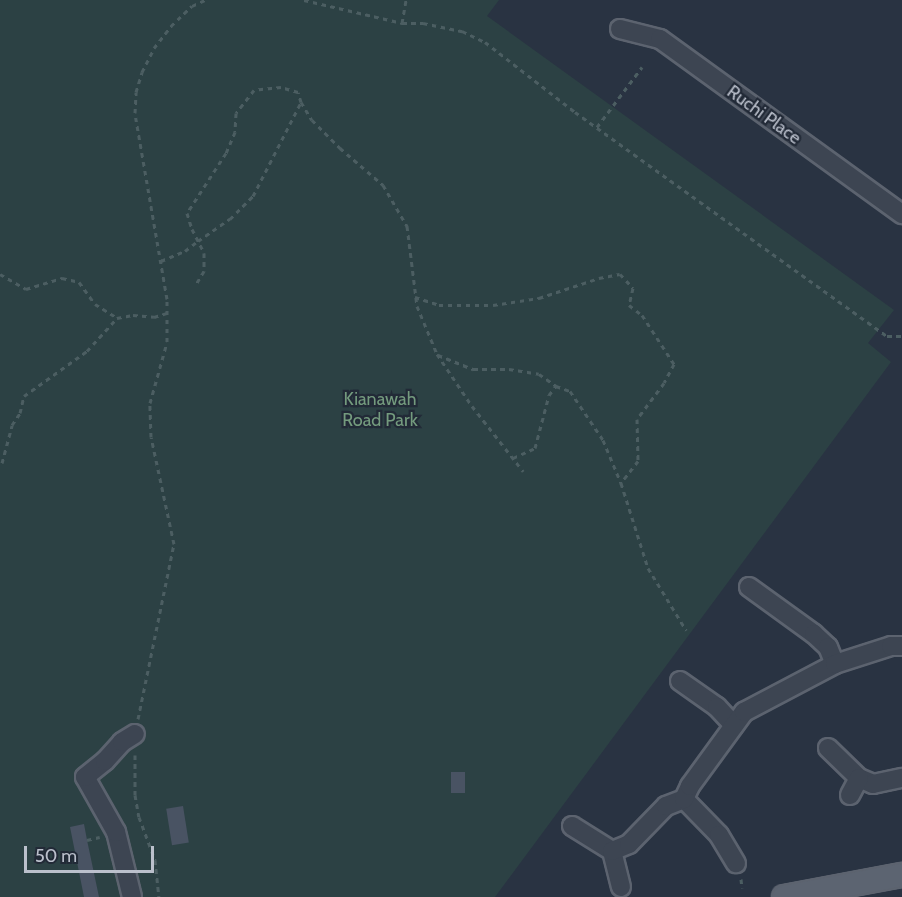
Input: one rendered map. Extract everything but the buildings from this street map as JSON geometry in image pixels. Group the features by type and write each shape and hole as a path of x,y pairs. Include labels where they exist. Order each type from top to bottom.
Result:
{"main road":[{"path":"784,897 902,875"}],"street":[{"name":"Ruchi Place","path":"620,29 660,39 902,214"},
{"path":"749,587 814,633 828,647 835,664"},
{"path":"612,851 629,844 666,806 684,799 690,786 744,712 835,664 891,646 902,646"},
{"path":"680,681 717,707 734,725"},
{"path":"132,897 116,832 85,777 122,742 135,734"},
{"path":"828,748 860,778 873,784 902,778"},
{"path":"850,795 860,778"},
{"path":"684,799 719,835 736,863"},
{"path":"572,826 612,851 621,887"}],"path":[{"path":"159,897 159,876 139,817 135,795 135,734 174,544 151,437 150,403 167,342 167,314 135,113 136,92 142,72 154,48 171,26 192,6 205,0"},
{"path":"304,0 402,23 423,23 462,31 485,42 597,127 887,336 902,336"},
{"path":"402,23 406,0"},
{"path":"597,127 642,67"},
{"path":"195,286 204,271 204,253 187,213 226,153 235,132 236,113 254,90 281,87 298,92 312,120 383,185 407,226 415,297 437,354 472,406 523,471"},
{"path":"160,261 198,242 230,219 253,196 301,102"},
{"path":"0,274 26,289 62,278 79,282 95,304 117,318"},
{"path":"415,297 440,305 494,305 539,298 599,278 620,274 633,288 629,305 642,315 674,364 664,383 637,419 638,461 621,483"},
{"path":"2,463 12,425 20,413 24,396 87,351 117,318 133,315 154,317 167,314"},
{"path":"437,354 473,369 509,369 538,374 556,386 570,391 603,440 621,483 648,568 686,630"},
{"path":"513,458 535,448 549,395 556,386"},
{"path":"87,840 101,837"}],"green space":[{"name":"Kianawah Road Park","path":"0,0 499,0 487,16 894,310 868,343 891,362 495,897 0,897"}]}
